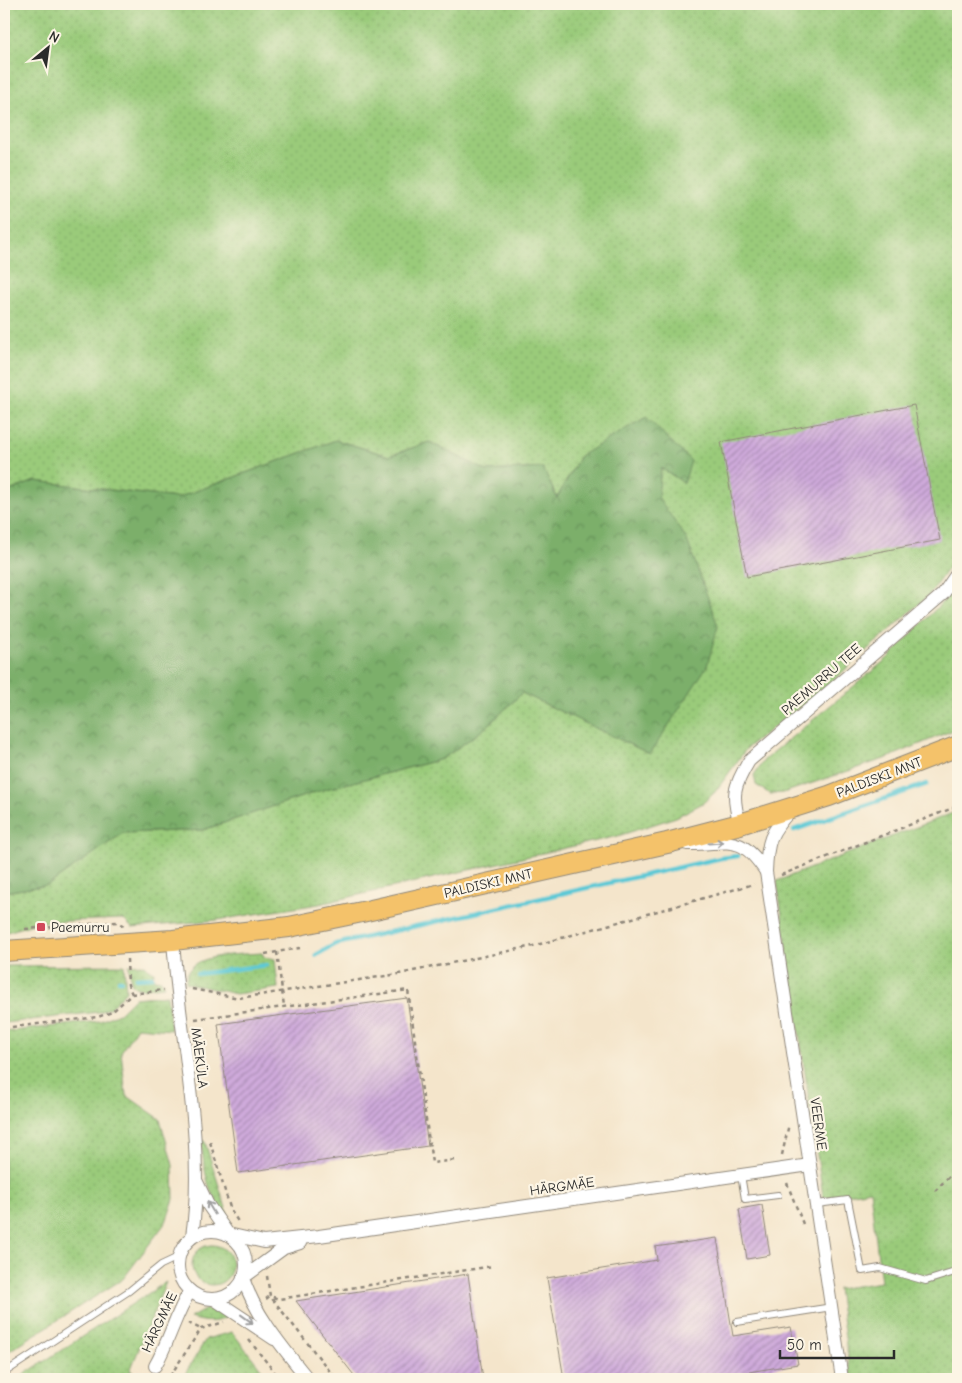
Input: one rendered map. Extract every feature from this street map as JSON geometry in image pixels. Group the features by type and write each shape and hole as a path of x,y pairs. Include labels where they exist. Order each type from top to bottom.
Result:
{"main road":[{"name":"PALDISKI MNT","path":"4,951 173,940 289,927 667,843 740,824 829,796 958,746"}],"street":[{"name":"PAEMURRU TEE","path":"740,824 734,805 737,782 749,761 942,594 958,572"},
{"name":"VEERME","path":"794,806 772,833 767,855 767,876 842,1379"},
{"name":"VEERME","path":"667,843 734,842 747,848 755,856 767,876"},
{"name":"MÄEKÜLA","path":"173,940 176,988 189,1087 196,1180 196,1211 192,1236"},
{"name":"HÄRGMÄE","path":"228,1234 264,1242 319,1236 810,1165"},
{"name":"MÄEKÜLA","path":"196,1180 208,1205 228,1234"},
{"path":"278,1342 243,1316 214,1299 190,1292 182,1282 178,1270 178,1257 183,1246 192,1236 210,1230 228,1234 238,1242 244,1253 246,1266 244,1278 248,1292 278,1342 308,1379"},
{"name":"HÄRGMÄE","path":"244,1278 284,1248 319,1236"},
{"path":"214,1299 232,1293 244,1278"},
{"name":"HÄRGMÄE","path":"155,1366 166,1345 178,1309 190,1292"}],"lane":[{"path":"741,1175 746,1199 778,1195"},
{"path":"817,1204 848,1200 862,1271 880,1268 926,1281 958,1271"},
{"path":"4,1373 129,1291 161,1265 178,1257"},
{"path":"737,1322 832,1308"}],"path":[{"path":"4,1028 98,1017 112,1012 132,994 176,988 239,998 399,974 533,946 767,876 958,806"},
{"path":"265,954 300,948"},
{"path":"277,952 284,1006"},
{"path":"190,989 190,996"},
{"path":"191,1019 408,990 432,1163 456,1160"},
{"path":"208,1136 231,1211 240,1223 246,1226"},
{"path":"777,1155 782,1152"},
{"path":"935,1191 958,1167"},
{"path":"266,1261 270,1296 336,1379"},
{"path":"270,1296 280,1299 493,1266"},
{"path":"256,1306 270,1296"},
{"path":"170,1376 201,1329 229,1321 233,1324 243,1316"},
{"path":"247,1337 280,1379"}],"green space":[{"path":"4,4 958,4 958,554 929,595 829,684 747,748 715,792 703,803 676,817 618,836 319,904 217,920 132,928 123,919 40,922 4,933 4,892 48,885 123,833 203,830 322,790 442,759 484,729 522,693 650,754 687,540 657,497 661,468 691,461 580,456 557,498 543,468 487,471 429,442 389,456 336,440 177,498 35,481 4,493"},
{"path":"646,417 691,461 684,483 661,468 658,497 687,540 718,626 707,666 650,754 522,693 484,729 442,759 322,790 203,830 123,833 48,885 4,892 4,493 35,481 177,498 336,440 389,456 429,442 487,471 543,468 557,498 580,456"},
{"path":"958,586 958,728 887,758 783,793 770,794 756,785 754,775 764,760 888,658"},
{"path":"958,811 958,1379 851,1379 838,1289 881,1282 870,1190 827,1198 823,1196 777,881"},
{"path":"262,953 264,957 275,959 278,988 236,994 186,983 188,973 203,960 227,955"},
{"path":"142,964 154,972 154,979 161,980 164,986 137,988 133,986 129,965"},
{"path":"124,965 126,991 110,1008 99,1012 4,1023 4,966"},
{"path":"167,995 171,1030 137,1027 121,1052 126,1095 160,1119 173,1165 174,1199 166,1222 123,1279 4,1354 4,1032 100,1021 119,1013 134,998"},
{"path":"201,1139 205,1142 228,1219 215,1201 211,1191 205,1172"},
{"path":"208,1245 216,1245 223,1248 229,1254 232,1265 229,1276 223,1282 216,1285 208,1285 201,1282 195,1276 192,1269 192,1261 195,1254 201,1248"},
{"path":"166,1282 130,1371 150,1379 17,1379"},
{"path":"206,1309 217,1311 226,1317 218,1321 209,1322 190,1318"},
{"path":"232,1332 269,1379 182,1379 206,1339"}],"building":[{"path":"914,405 940,540 747,577 721,442"},
{"path":"407,998 428,1146 238,1173 218,1024"},
{"path":"762,1205 770,1255 747,1259 739,1209"},
{"path":"717,1238 733,1336 791,1327 798,1364 705,1379 564,1379 547,1278 657,1260 655,1247"},
{"path":"468,1274 483,1379 357,1379 296,1301"}],"waterway":[{"path":"794,830 927,784"},
{"path":"316,955 336,944 721,858 738,856"},
{"path":"197,974 267,965"},
{"path":"136,978 152,977"}],"place":[{"name":"Paemurru","path":"41,927"}]}
